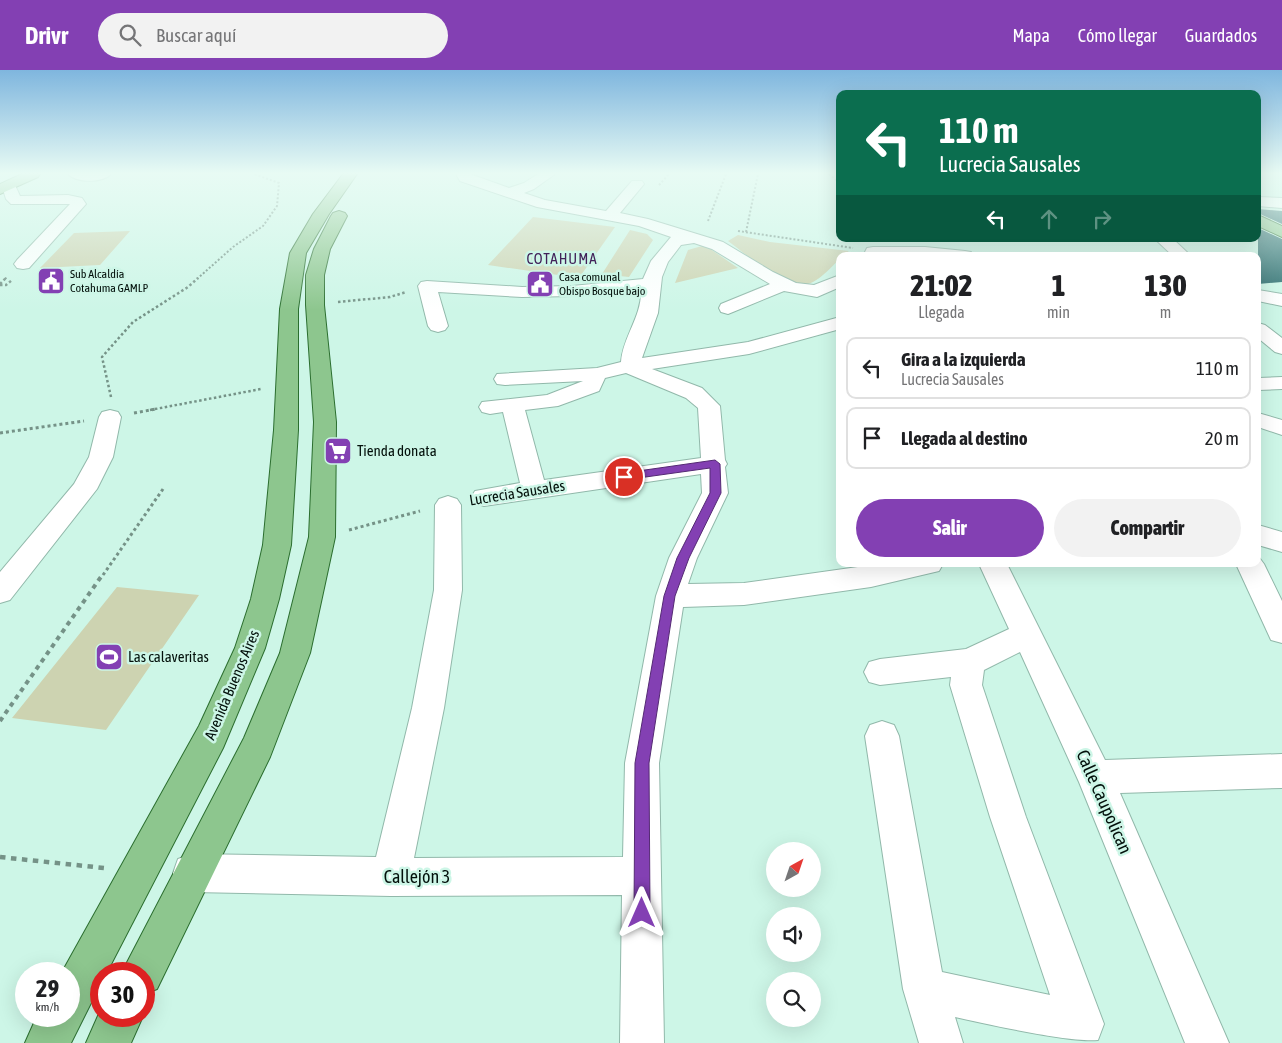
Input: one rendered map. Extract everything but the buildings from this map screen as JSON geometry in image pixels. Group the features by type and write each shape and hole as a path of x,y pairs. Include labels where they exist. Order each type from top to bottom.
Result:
{"main road":[{"name":"Avenida Buenos Aires","path":"80,980 211,738 253,640 265,599 277,545 286,430 289,309 298,253 318,219"},
{"path":"148,962 258,746 295,653 322,537 325,422 315,305 315,274 322,249 337,219"},
{"path":"1261,222 1282,232"},
{"path":"46,1043 55,1027"},
{"path":"108,1043 116,1027"}],"street":[{"path":"24,264 62,219"},
{"path":"625,219 698,232 705,240 722,247 750,267 797,291 821,291 836,283"},
{"path":"631,366 635,342 650,305 650,284 665,250 680,238 698,232"},
{"path":"870,251 908,242"},
{"path":"1156,242 1175,252"},
{"path":"870,251 925,252"},
{"path":"438,326 427,286 522,292 572,291 650,284"},
{"path":"728,308 784,285"},
{"path":"1261,296 1282,300"},
{"path":"1261,311 1282,325"},
{"path":"505,380 597,374 631,366 749,348 836,325"},
{"path":"1261,331 1282,348"},
{"path":"631,366 642,374 669,382 694,393 709,406 716,493 683,558 670,596 642,763 642,1043"},
{"path":"534,490 501,406 550,401 572,395 591,386 597,374"},
{"path":"1261,384 1282,383"},
{"path":"0,592 84,489 101,457 110,417"},
{"path":"1261,421 1282,428"},
{"name":"Lucrecia Sausales","path":"484,497 715,464"},
{"path":"391,877 428,708 448,590 448,505"},
{"path":"1261,536 1282,542"},
{"path":"670,596 744,594 871,576 914,567"},
{"name":"Calle Caupolican","path":"994,567 1095,778 1206,1043"},
{"path":"1251,567 1282,631"},
{"path":"880,672 969,662 1027,635"},
{"path":"924,990 1082,1024 1008,817 966,684 969,662"},
{"path":"882,736 924,990 941,1043"},
{"path":"1095,778 1282,771"},
{"name":"Callejón 3","path":"192,873 391,877 642,876"}],"path":[{"path":"110,417 111,391 103,369 102,357 133,322 188,287 233,247 263,226 268,219"},
{"path":"698,232 705,219"},
{"path":"746,232 749,219"},
{"path":"736,231 870,251"},
{"path":"315,305 390,297 427,286"},
{"path":"0,433 110,417 287,384"},
{"path":"0,721 163,489"},
{"name":"Lucrecia Sausales","path":"322,537 448,505"},
{"path":"0,857 138,871"}],"green space":[{"path":"531,219 553,219 615,227 579,278 488,265"},
{"path":"630,230 647,234 653,240 629,277 602,274"},
{"path":"130,231 100,265 40,268 74,233"},
{"path":"738,235 770,242 849,251 836,252 836,263 813,282 803,284 781,278 728,241"},
{"path":"702,246 709,248 738,268 675,283 688,250"},
{"name":"Las calaveritas","path":"117,587 199,595 106,730 12,718"}],"place":[{"name":"Sub Alcaldía Cotahuma GAMLP","path":"51,281"},
{"name":"Casa comunal Obispo Bosque bajo","path":"540,284"},
{"name":"Tienda donata","path":"338,451"},
{"name":"Las calaveritas","path":"109,657"}],"district":[{"name":"COTAHUMA","path":"562,259"}],"route":[{"path":"624,477 715,464 716,493 683,558 670,596 642,763 642,913"}]}
